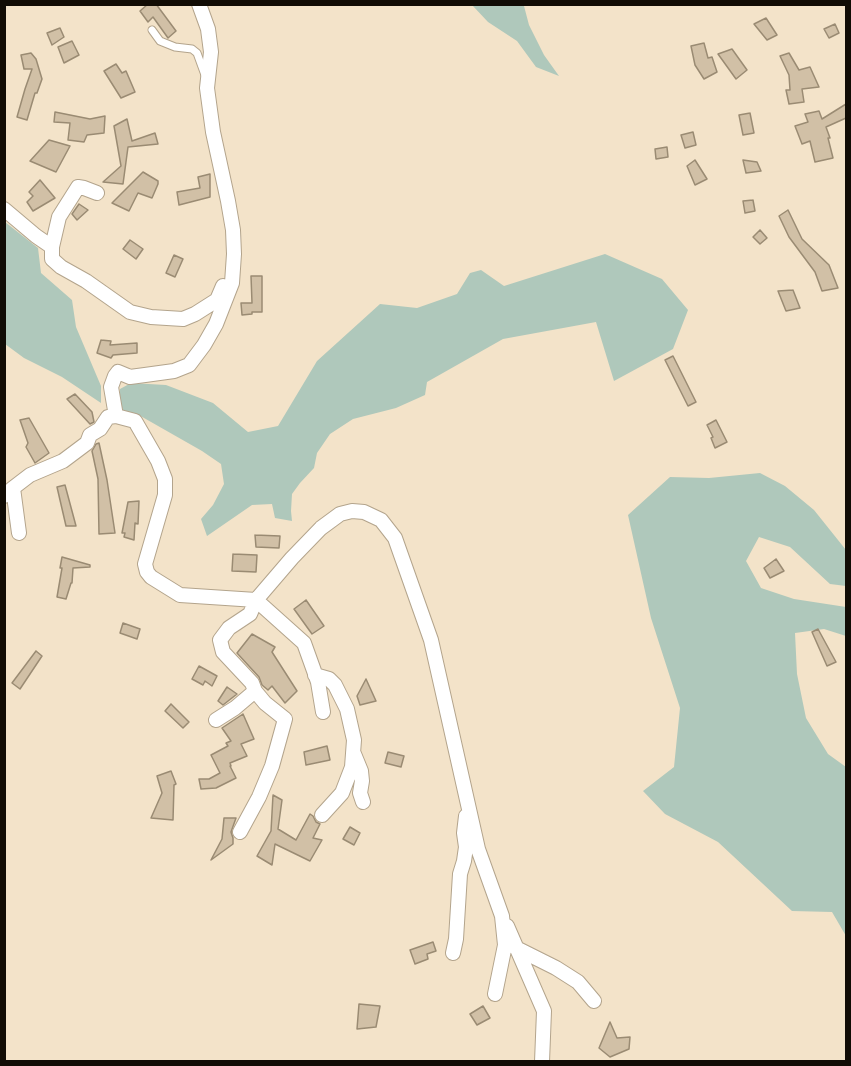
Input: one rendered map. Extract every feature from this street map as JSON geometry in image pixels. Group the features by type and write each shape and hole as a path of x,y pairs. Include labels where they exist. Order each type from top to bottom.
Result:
{"street":[{"path":"116,416 111,387 118,372 130,376 174,371 189,364 216,324 232,283 233,230 213,132 208,83 211,52 208,29 199,4"},
{"path":"97,193 78,187 59,217 52,247 52,259 130,312 151,317 183,320 217,300"},
{"path":"4,209 52,247"},
{"path":"195,357 193,348 198,335 210,320 234,262"},
{"path":"19,533 9,492 30,475 63,461 87,443 90,435 100,429 108,417 116,416 135,421 165,478 165,495 145,564 150,577 180,595 256,600 304,643 318,682 323,712"},
{"path":"240,832 259,797 272,766 285,719 265,703 255,691 252,683 223,652 220,640 229,628 250,614 256,600 321,528 340,514 352,511 364,512 381,520 395,538 431,640 478,849 502,916 544,1011 542,1062"},
{"path":"315,675 329,679 335,684 348,709 354,740 352,767 342,793 322,815"},
{"path":"216,720 255,691"},
{"path":"353,752 361,771 360,793 363,802"},
{"path":"453,954 460,874 466,847 464,833 468,805"},
{"path":"495,994 505,945 502,916"},
{"path":"516,948 578,982 594,1001"}],"lane":[{"path":"152,30 160,41 175,47 192,49 197,53 208,83"}],"green space":[{"path":"519,4 524,6 529,25 544,55 559,76 536,67 517,41 488,22 472,5"},
{"path":"5,222 38,248 41,273 72,300 76,327 101,386 101,403 62,377 24,358 5,344"},
{"path":"605,254 662,279 688,310 673,349 614,381 596,322 503,339 427,382 425,395 396,408 353,419 330,434 317,453 314,468 292,494 292,521 275,518 272,504 252,505 207,536 201,519 213,505 224,484 221,464 137,414 123,410 120,402 120,389 131,383 166,385 213,403 248,432 278,426 317,361 380,304 417,308 457,294 470,273 481,270 504,286"},
{"path":"760,473 785,486 814,510 846,550 846,586 830,584 790,547 759,537 746,561 761,588 794,599 846,607 846,636 824,629 795,633 797,674 806,718 828,754 846,767 846,936 832,912 792,911 718,842 665,814 643,791 674,767 680,708 651,618 628,515 670,477 709,478"}],"building":[{"path":"148,4 156,4 176,31 168,38 153,17 148,22 140,11"},
{"path":"766,18 777,35 767,40 754,24"},
{"path":"835,24 839,33 829,38 824,29"},
{"path":"60,28 64,37 52,45 47,33"},
{"path":"72,41 79,55 64,63 58,47"},
{"path":"704,43 708,58 712,57 717,72 704,79 695,65 691,46"},
{"path":"732,49 747,70 736,79 718,54"},
{"path":"31,53 36,59 42,79 27,120 17,117 32,69 24,69 21,55"},
{"path":"789,53 799,70 810,67 819,87 802,89 804,102 789,104 786,90 790,90 789,75 780,56"},
{"path":"116,64 122,73 126,71 135,92 121,98 104,71"},
{"path":"846,104 846,118 826,127 833,158 815,162 810,141 802,144 795,126 808,122 805,114 819,111 822,119"},
{"path":"55,112 90,119 105,116 104,133 87,135 84,142 68,140 70,123 54,122"},
{"path":"750,113 754,133 743,135 739,115"},
{"path":"127,119 132,141 155,133 158,144 128,147 123,184 103,182 121,166 114,126"},
{"path":"693,132 696,145 685,148 681,135"},
{"path":"49,140 70,146 56,172 30,161"},
{"path":"667,147 668,157 656,159 655,149"},
{"path":"695,160 707,179 695,185 687,166"},
{"path":"743,160 757,162 761,171 746,173"},
{"path":"143,172 158,181 152,198 138,193 129,211 112,203"},
{"path":"210,174 210,197 179,205 177,192 200,188 198,177"},
{"path":"40,180 55,198 33,211 27,202 33,196 29,192"},
{"path":"753,200 755,211 745,213 743,201"},
{"path":"79,204 88,210 77,220 72,214"},
{"path":"788,210 802,239 829,265 838,288 822,291 815,272 789,237 779,216"},
{"path":"760,230 767,238 760,244 753,237"},
{"path":"130,240 143,249 136,259 123,249"},
{"path":"174,255 183,259 175,277 166,273"},
{"path":"251,276 262,276 262,312 242,315 241,303 252,303"},
{"path":"793,290 800,308 786,311 778,291"},
{"path":"101,340 111,341 110,345 137,343 137,353 113,355 111,358 97,353"},
{"path":"673,356 696,402 688,406 665,360"},
{"path":"75,394 92,412 94,422 90,424 67,399"},
{"path":"29,418 49,453 35,463 26,447 28,443 20,420"},
{"path":"716,420 727,442 715,448 707,425"},
{"path":"99,443 115,533 99,534 98,479 92,451"},
{"path":"65,485 76,526 66,526 57,487"},
{"path":"139,501 138,524 135,523 134,540 124,537 125,533 122,533 128,502"},
{"path":"255,535 280,536 279,548 256,547"},
{"path":"233,554 257,555 256,572 232,571"},
{"path":"62,557 90,565 90,567 73,568 72,583 66,599 57,597"},
{"path":"776,559 784,571 770,578 764,568"},
{"path":"306,600 324,626 312,634 294,609"},
{"path":"123,623 140,629 137,639 120,633"},
{"path":"818,629 836,662 827,666 812,632"},
{"path":"252,634 275,647 272,652 297,691 285,703 272,686 268,690 262,685 259,677 237,653"},
{"path":"36,651 42,656 20,689 12,683"},
{"path":"199,666 217,676 212,686 205,681 203,685 192,679"},
{"path":"366,679 376,701 360,705 357,696"},
{"path":"227,687 237,694 223,705 218,701"},
{"path":"171,704 189,722 183,728 165,711"},
{"path":"243,714 254,739 241,744 247,756 230,763 236,778 216,788 201,789 199,779 209,779 220,773 211,755 228,746 226,743 231,741 222,728"},
{"path":"327,746 330,760 306,765 304,752"},
{"path":"388,752 404,756 401,767 385,763"},
{"path":"171,771 176,784 174,785 173,820 151,818 162,793 157,776"},
{"path":"273,795 282,800 278,829 296,840 310,814 320,824 313,838 322,840 310,861 275,844 272,865 257,856 271,831"},
{"path":"224,818 236,818 231,832 233,844 211,860 222,839"},
{"path":"350,827 360,833 354,845 343,839"},
{"path":"433,942 436,951 427,954 428,959 415,964 410,950"},
{"path":"359,1004 380,1006 376,1027 357,1029"},
{"path":"483,1006 490,1018 477,1025 470,1014"},
{"path":"610,1022 617,1038 630,1037 629,1049 610,1057 599,1048"}]}
